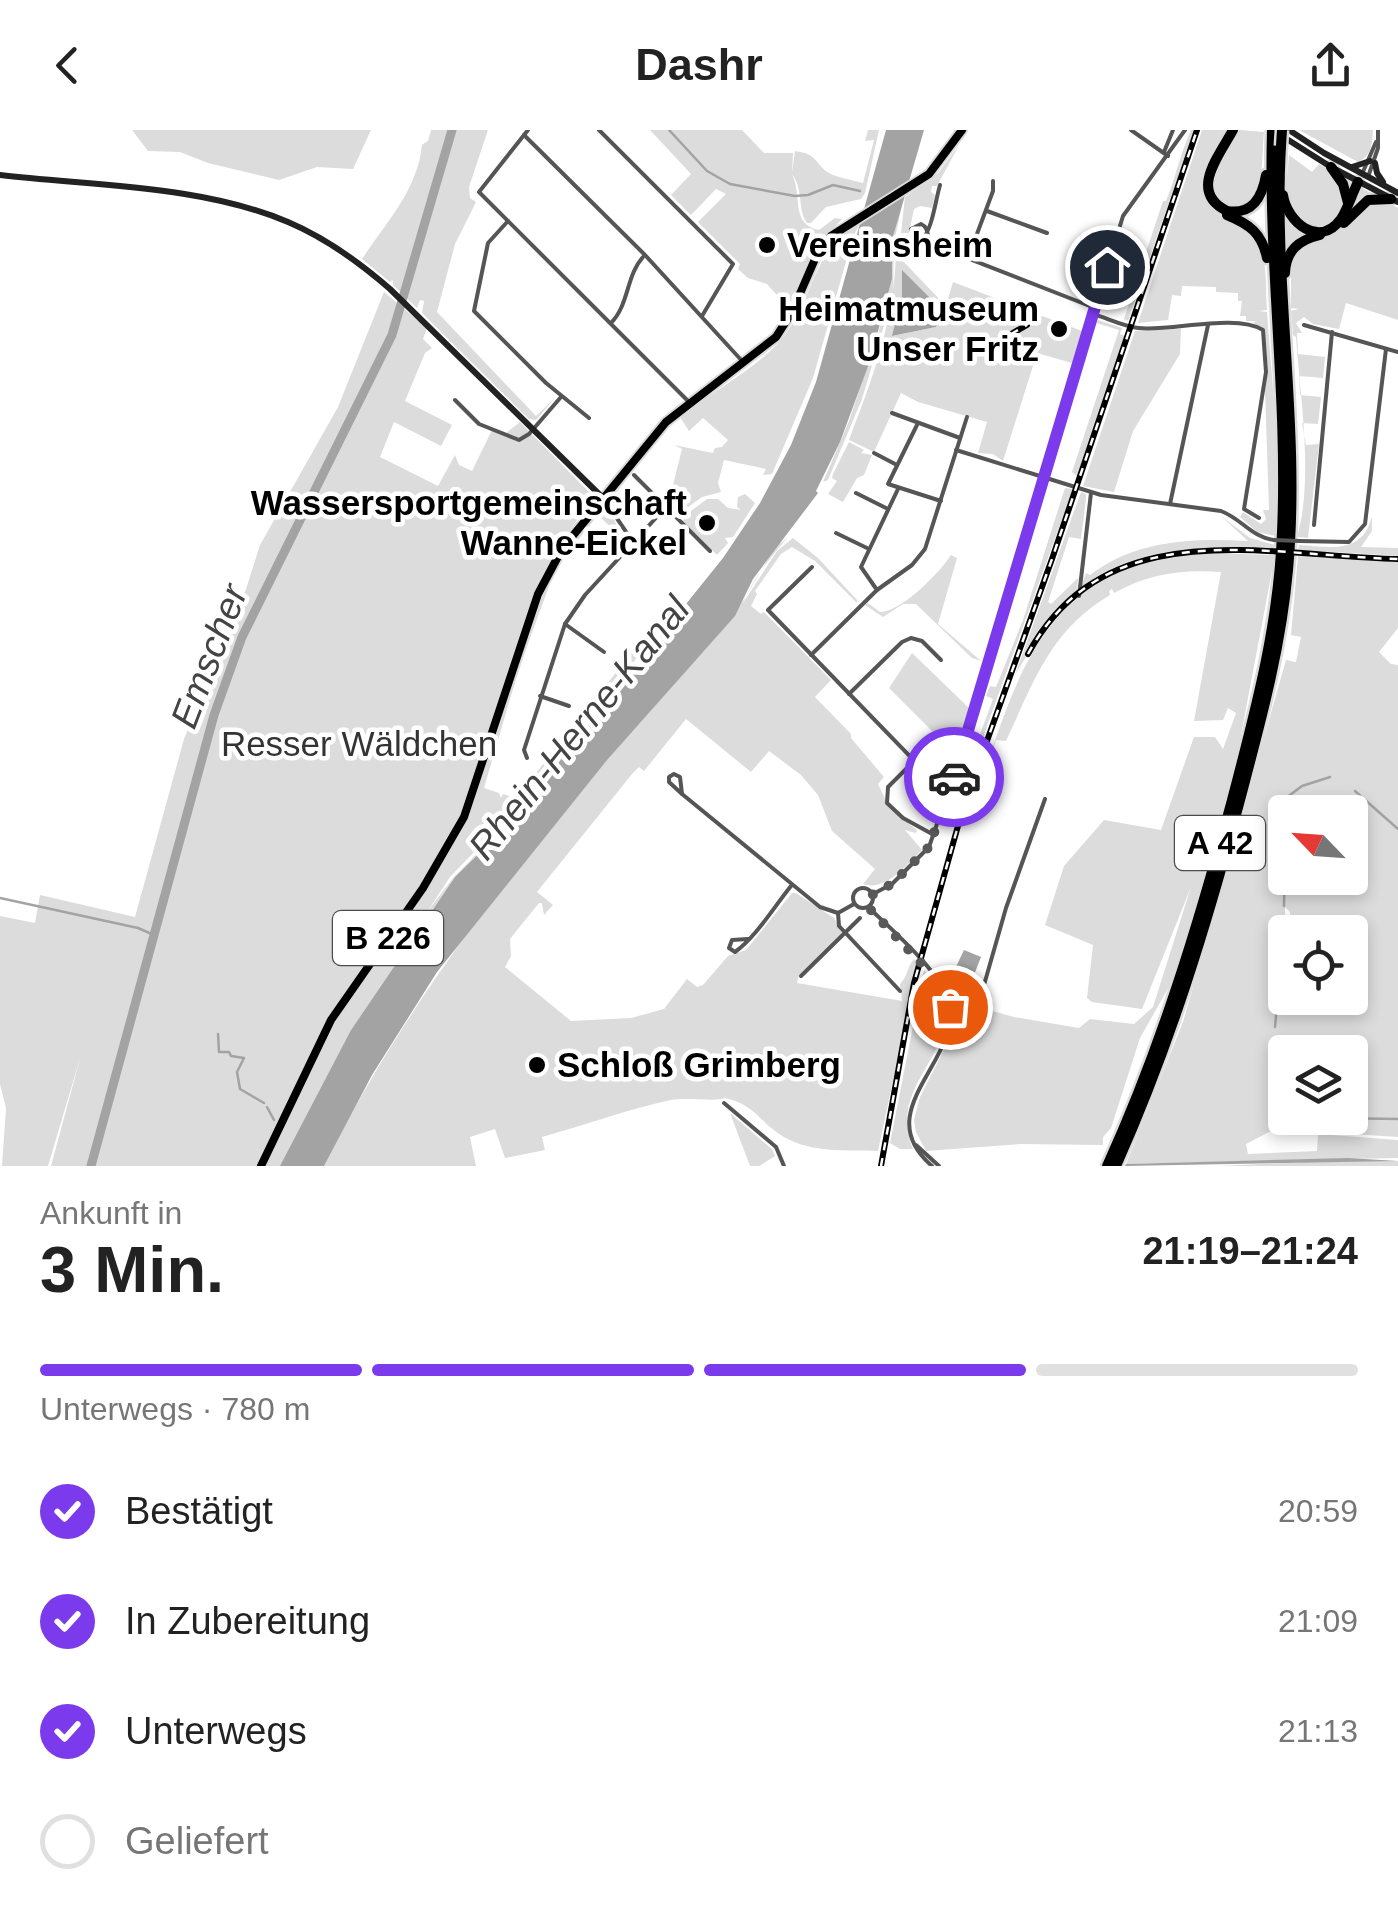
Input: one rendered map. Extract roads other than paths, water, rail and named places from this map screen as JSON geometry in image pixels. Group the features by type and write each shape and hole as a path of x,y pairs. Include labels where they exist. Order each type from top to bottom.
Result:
{"highway":[{"name":"A 42","path":"1274,136 1286,130"},
{"path":"1232,131 1211,168 1207,188 1214,203 1234,212 1251,207 1260,196 1274,136"},
{"path":"1232,131 1205,174 1206,195 1219,212 1254,229 1265,247 1272,278"},
{"name":"A 42","path":"1119,1162 1186,961 1259,698 1270,644 1283,504 1272,278 1274,136"},
{"name":"A 42","path":"1107,1166 1123,1142 1163,1055 1220,878 1278,647 1290,517 1274,136"},
{"path":"1274,136 1283,201 1298,226 1312,231 1332,228 1363,179"},
{"path":"1331,168 1343,184 1348,204"},
{"path":"1348,218 1363,179"},
{"path":"1282,299 1291,251 1308,238 1334,231 1368,200 1393,195"}],"main road":[{"name":"B 226","path":"261,1166 331,1020 446,851 471,802 541,586 562,549 656,434 689,402 781,331 826,242 941,162 962,130"},
{"path":"1286,130 1363,179"},
{"path":"1274,136 1331,168 1393,195"},
{"path":"1348,167 1372,162 1393,195"},
{"path":"0,176 231,202 316,235 396,294 602,498"}],"street":[{"path":"598,130 733,264 702,316"},
{"path":"1131,130 1166,154"},
{"path":"1166,154 1173,130"},
{"path":"868,907 873,894 910,867 934,836 1126,210 1185,130"},
{"path":"1363,179 1372,162 1378,130"},
{"path":"689,402 479,192 526,132 744,363"},
{"path":"968,258 987,211 993,181"},
{"path":"940,184 928,234 931,244 1138,328 1260,328 1264,334 1266,372 1244,509 1259,518"},
{"path":"987,211 1047,233"},
{"path":"508,221 488,243 473,308 561,397 589,418"},
{"path":"611,324 620,314 635,269 644,256"},
{"path":"1170,504 1208,325"},
{"path":"1304,325 1398,352"},
{"path":"1314,525 1332,332"},
{"path":"956,450 1092,493 1221,511 1253,534 1274,540 1349,542 1365,524 1386,348"},
{"path":"455,400 475,422 496,434 519,440 561,397"},
{"path":"892,413 960,438"},
{"path":"811,655 877,590 921,555 966,417"},
{"path":"917,424 888,484 940,501"},
{"path":"874,453 897,465"},
{"path":"634,475 710,551"},
{"path":"877,590 861,569 898,488"},
{"path":"1079,596 1092,493"},
{"path":"856,494 888,509"},
{"path":"602,498 632,541"},
{"path":"526,758 524,750 565,624 585,594 666,507"},
{"path":"836,533 869,550"},
{"path":"812,567 768,610 931,778 950,783"},
{"path":"565,624 604,652"},
{"path":"849,694 902,642 911,638 922,641 942,660"},
{"path":"540,696 568,706"},
{"path":"914,761 888,787 887,802 934,836"},
{"path":"682,794 825,910 838,912 854,904"},
{"path":"950,1020 970,1012 980,993 1044,799"},
{"path":"748,939 793,884"},
{"path":"854,904 853,893 859,888 868,888 873,894"},
{"path":"854,904 868,907"},
{"path":"868,907 938,981 947,996 950,1020 946,1037 911,1108 910,1129 916,1145 933,1164"},
{"path":"838,912 839,926 900,991"},
{"path":"801,976 860,918"},
{"path":"950,1011 968,1010 980,993"},
{"path":"724,1103 776,1147 784,1166"}],"waterway":[{"name":"Emscher","path":"91,1166 214,715 242,637 392,335 452,130"},
{"path":"669,130 707,171 730,184 795,196 833,185 860,191"},
{"path":"1284,906 1286,798 1302,786 1330,777"},
{"path":"1355,791 1398,829"},
{"path":"0,898 138,928 154,935"},
{"path":"1275,1027 1276,1015"},
{"path":"218,1034 219,1052 244,1058 237,1072 240,1089 264,1103"},
{"path":"267,1107 274,1120"},
{"path":"1368,1119 1398,1119"}],"railway":[{"path":"881,1166 914,983 963,808 1197,130"},
{"path":"1011,334 1027,325"},
{"path":"1028,654 1061,609 1100,578 1144,560 1192,552 1243,550 1398,559"}],"place":[{"name":"Vereinsheim","path":"767,245"},
{"name":"Heimatmuseum Unser Fritz","path":"1059,329"},
{"name":"Wassersportgemeinschaft Wanne-Eickel","path":"707,523"},
{"name":"Schloß Grimberg","path":"537,1065"}],"water label":[{"name":"Rhein-Herne-Kanal","path":"579,728"}],"park label":[{"name":"Resser Wäldchen","path":"359,744"}]}
